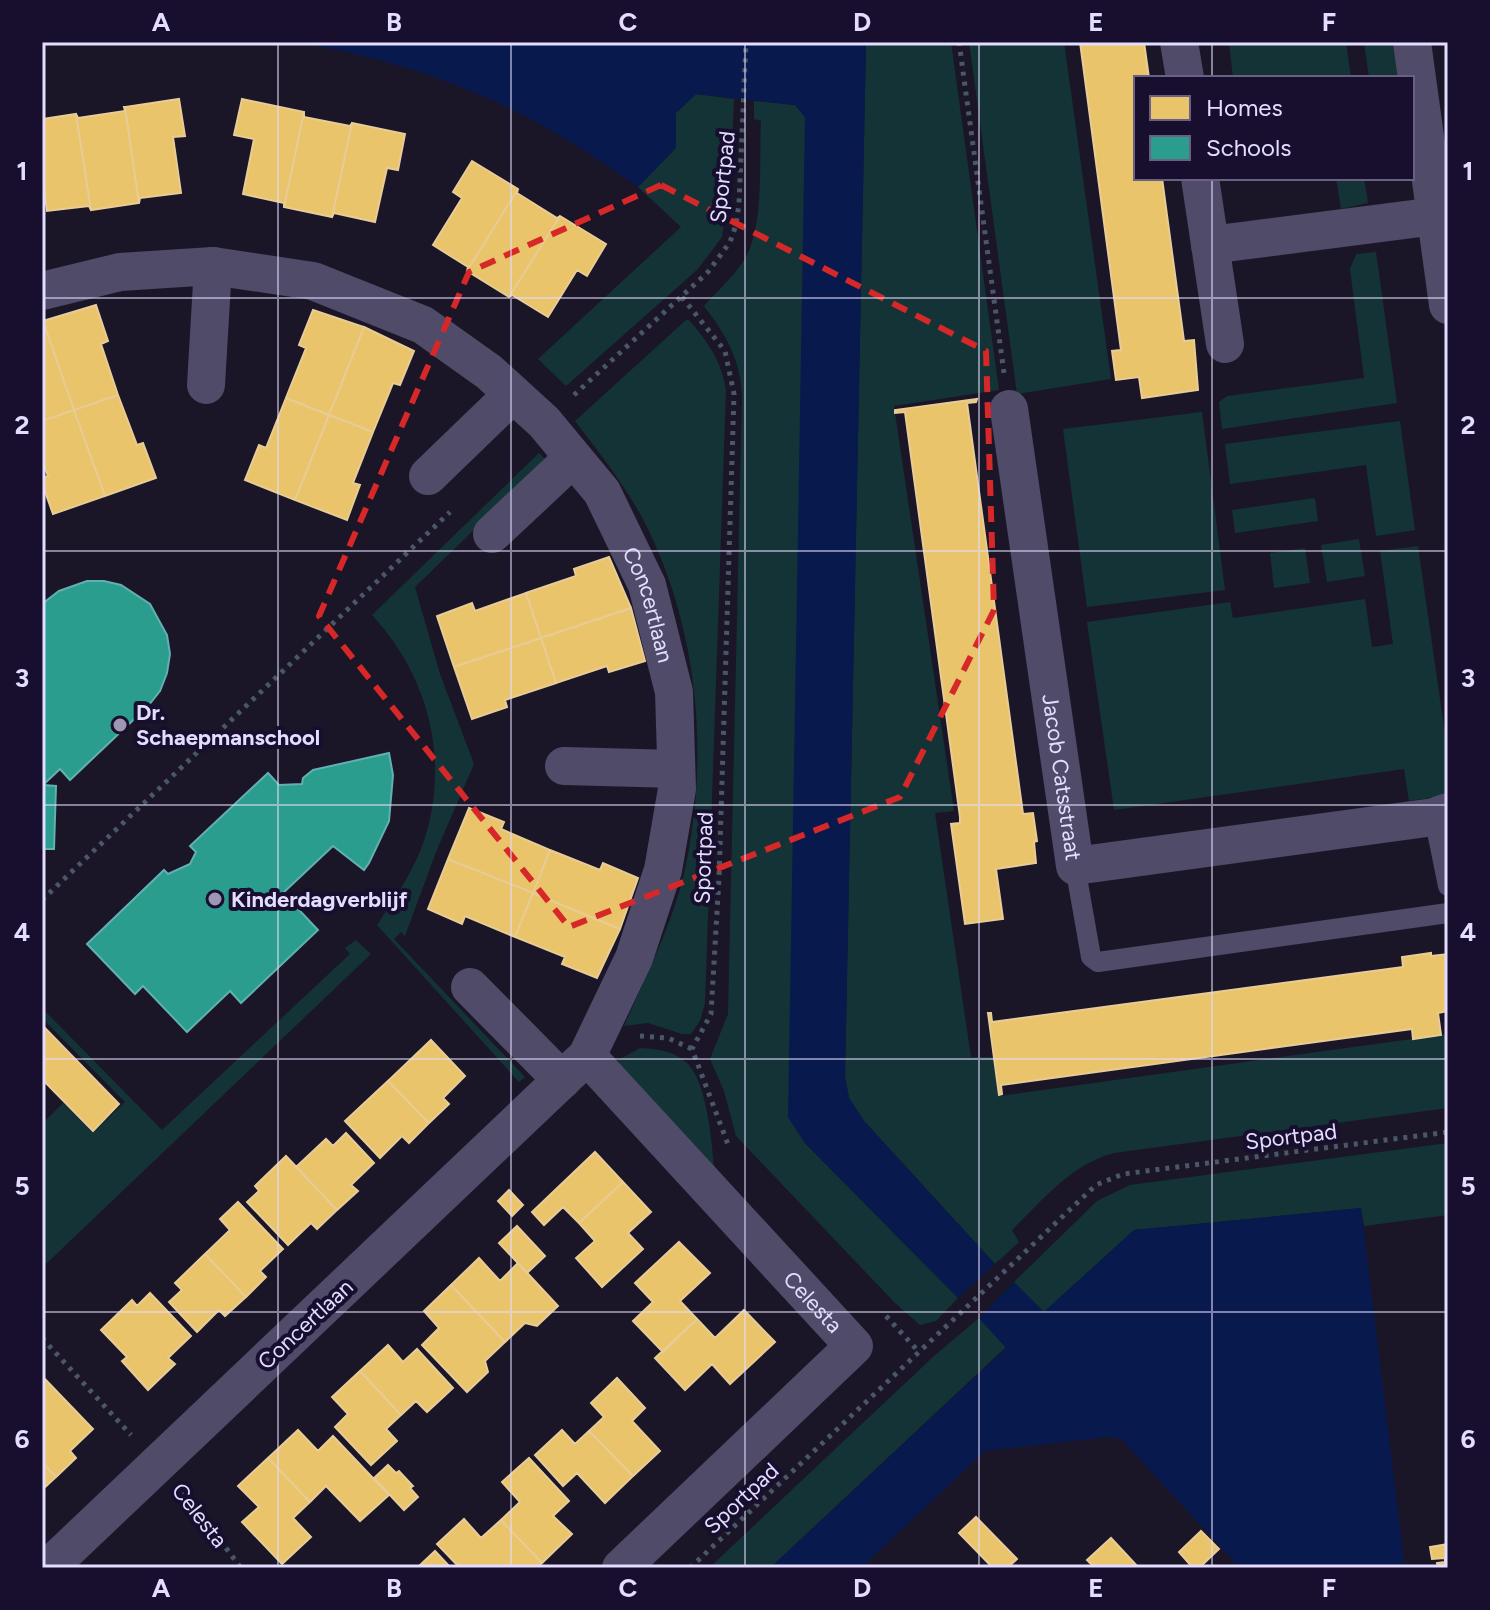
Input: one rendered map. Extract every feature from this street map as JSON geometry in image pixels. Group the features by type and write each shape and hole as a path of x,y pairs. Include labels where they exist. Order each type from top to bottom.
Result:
{"street":[{"path":"1179,42 1185,76"},
{"path":"1412,42 1448,305"},
{"path":"1200,180 1225,344"},
{"path":"1210,245 1436,216"},
{"path":"206,385 213,266"},
{"name":"Concertlaan","path":"42,291 120,272 213,266 313,281 423,325 489,372 544,422 602,492 647,585 674,692 677,789 663,870 634,958 575,1068 48,1568"},
{"path":"428,476 513,394"},
{"name":"Jacob Catsstraat","path":"1009,409 1075,866 1441,815"},
{"path":"492,534 573,458"},
{"path":"564,766 676,769"},
{"path":"470,987 575,1068"},
{"name":"Celesta","path":"575,1068 854,1346 621,1568"}],"lane":[{"path":"1441,815 1448,886"},
{"path":"1075,866 1091,957 1098,962 1448,913"}],"path":[{"name":"Sportpad","path":"544,422 682,297 721,256 733,233 739,204 746,42"},
{"path":"959,42 1009,409"},
{"name":"Sportpad","path":"682,297 725,351 734,394 719,893 711,1014 692,1049 728,1146 738,1157"},
{"path":"42,900 453,509"},
{"name":"Sportpad","path":"690,1568 1096,1185 1123,1174 1448,1132"},
{"path":"883,1314 919,1352"},
{"name":"Celesta","path":"42,1338 191,1499 241,1568"}],"highlighted area":[{"path":"661,185 986,351 994,610 900,797 569,927 319,616 469,272"}],"green space":[{"path":"866,42 951,42 999,390 894,406 954,811 935,813 971,1057 994,1057 999,1096 1448,1034 1448,1108 1114,1153 1099,1158 1058,1184 1012,1230 1019,1242 995,1264 864,1121 849,1098 845,1077"},
{"path":"969,42 1064,42 1111,379 1017,394"},
{"path":"1229,42 1346,42 1351,76 1233,76"},
{"path":"1364,42 1395,42 1399,76 1369,76"},
{"path":"696,94 734,99 730,189 722,237 698,269 566,386 538,359 681,227 638,187 676,148 676,113"},
{"path":"754,101 795,105 805,117 804,1142 958,1298 936,1321 920,1325 895,1303 736,1136 724,1091 710,1059 728,1014 742,397 739,371 731,348 704,306 739,267 753,239 759,206 761,121 754,119"},
{"path":"1336,180 1364,180 1368,203 1341,209"},
{"path":"1376,252 1397,403 1222,429 1219,402 1227,396 1364,378 1350,269 1356,254"},
{"path":"686,320 696,328 713,352 726,390 705,1003 700,1021 691,1034 648,1023 624,1026 671,916 683,878 691,834 697,745 689,655 665,568 647,527 623,486 575,421"},
{"path":"1202,412 1225,590 1087,607 1063,429"},
{"path":"1400,421 1415,530 1376,536 1366,465 1230,484 1225,444"},
{"path":"539,453 546,460 415,587 440,674 474,764 436,852 405,936 401,932 394,939 525,1077 519,1082 377,925 407,878 424,840 434,798 435,769 433,741 418,687 406,661 372,615"},
{"path":"1315,498 1318,521 1235,533 1232,510"},
{"path":"1359,539 1365,576 1327,582 1321,545"},
{"path":"1418,546 1448,755 1448,795 1409,801 1404,769 1114,810 1087,622 1230,602 1233,618 1365,599 1372,647 1393,644 1380,551"},
{"path":"1305,548 1310,583 1274,588 1270,553"},
{"path":"356,940 371,954 47,1263 42,1263 42,1124 63,1103 93,1133 125,1102 42,1018 42,1008 162,1130 350,954 345,948"},
{"path":"640,1048 672,1053 688,1064 694,1073 707,1114 714,1169 615,1062"},
{"path":"1448,1143 1448,1215 1364,1226 1361,1208 1134,1230 1044,1312 1014,1282 1097,1201 1130,1185"},
{"path":"979,1318 1006,1347 770,1568 709,1568 934,1356"}],"water":[{"path":"296,42 866,42 845,1077 849,1098 864,1121 995,1264 958,1298 804,1142 788,1117 805,117 795,105 696,94 676,113 676,148 638,187 556,134 476,93 391,63"},
{"path":"1361,1208 1405,1568 1240,1568 1121,1439 1109,1437 985,1451 861,1568 770,1568 1006,1348 979,1318 1014,1282 1044,1312 1134,1230"}],"building: Homes":[{"path":"1080,42 1144,42 1149,76 1134,76 1134,180 1162,180 1184,341 1194,340 1198,390 1142,398 1139,377 1116,380 1112,351 1121,350"},
{"path":"179,99 185,136 173,137 181,193 140,198 139,203 125,107"},
{"path":"242,99 304,112 284,207 284,203 243,194 254,139 234,135"},
{"path":"125,107 139,203 91,210 76,114 78,118 125,111"},
{"path":"304,112 304,117 350,126 352,123 332,217 284,207"},
{"path":"76,114 91,210 89,206 47,211 42,174 42,119"},
{"path":"352,123 405,134 398,170 387,168 375,222 334,213 332,217"},
{"path":"472,161 518,189 467,271 468,267 433,245 462,198 453,192"},
{"path":"518,189 517,193 557,218 560,216 509,297 467,271"},
{"path":"560,216 606,244 587,276 577,270 548,317 512,295 509,297"},
{"path":"96,305 108,341 101,344 118,395 74,410 43,321"},
{"path":"313,310 364,327 329,415 286,398 306,348 299,345"},
{"path":"42,321 74,410 42,421"},
{"path":"364,327 414,351 400,385 393,383 373,432 329,415"},
{"path":"118,395 137,445 143,443 156,478 105,496 74,410"},
{"path":"286,398 329,415 295,500 245,480 259,445 266,448"},
{"path":"977,399 976,402 967,403 1023,814 1033,813 1037,841 1034,842 1036,863 996,869 1003,919 965,924 951,824 960,823 960,817 905,412 895,413 895,410"},
{"path":"74,410 105,496 53,514 42,483 42,478 48,476 42,460 42,421"},
{"path":"329,415 373,432 353,483 360,485 347,520 295,500"},
{"path":"609,557 631,608 541,638 526,593 576,576 574,569"},
{"path":"526,593 541,638 454,667 437,616 472,603 475,611"},
{"path":"631,608 645,661 609,672 607,666 556,683 541,638"},
{"path":"541,638 556,683 505,700 507,707 472,719 454,667"},
{"path":"469,808 504,822 501,829 550,850 533,893 448,859"},
{"path":"550,850 600,870 603,863 638,878 620,929 533,893"},
{"path":"448,859 533,893 515,937 465,916 462,924 428,909"},
{"path":"533,893 620,929 597,978 562,964 565,957 515,937"},
{"path":"1431,953 1431,956 1448,954 1448,1011 1438,1013 1441,1035 1413,1039 1412,1029 1001,1085 1002,1094 999,1095 988,1013 991,1013 992,1022 1403,967 1402,957"},
{"path":"42,1025 119,1104 93,1131 42,1079"},
{"path":"431,1040 465,1076 443,1098 449,1104 429,1123 388,1081"},
{"path":"388,1081 429,1123 409,1143 402,1136 380,1158 345,1121"},
{"path":"346,1133 374,1163 351,1185 358,1191 337,1210 296,1167 326,1139 333,1146"},
{"path":"595,1152 623,1182 579,1223 563,1207 544,1225 532,1212"},
{"path":"286,1156 337,1210 317,1229 311,1223 288,1245 247,1202 259,1191 255,1186"},
{"path":"623,1182 651,1212 628,1233 643,1249 602,1287 576,1258 595,1241 579,1223"},
{"path":"509,1190 523,1205 512,1216 498,1201"},
{"path":"238,1202 283,1249 260,1271 266,1277 246,1297 205,1254 230,1230 220,1219"},
{"path":"517,1226 545,1256 527,1273 499,1243"},
{"path":"679,1242 710,1273 680,1301 697,1319 663,1352 633,1321 653,1302 635,1283"},
{"path":"205,1254 246,1297 225,1316 219,1310 197,1332 169,1302 182,1290 175,1283"},
{"path":"479,1258 500,1281 518,1263 558,1306 537,1326 525,1323 505,1342 451,1285"},
{"path":"451,1285 505,1342 485,1361 488,1372 467,1392 422,1345 439,1328 424,1311"},
{"path":"150,1293 191,1336 168,1358 175,1364 148,1390 122,1361 127,1357 101,1330 132,1300 137,1306"},
{"path":"744,1310 775,1342 730,1384 712,1364 685,1390 655,1358 697,1319 715,1338"},
{"path":"388,1345 403,1362 417,1349 453,1388 427,1412 416,1401 401,1415 360,1371"},
{"path":"360,1371 401,1415 386,1429 397,1441 371,1465 335,1427 348,1414 332,1397"},
{"path":"42,1376 93,1429 70,1451 76,1458 56,1477 42,1462"},
{"path":"617,1378 645,1408 632,1421 660,1451 633,1476 589,1431 604,1417 591,1403"},
{"path":"298,1430 318,1451 333,1436 389,1495 360,1521 326,1486 310,1502 268,1458"},
{"path":"562,1430 575,1444 589,1431 633,1476 605,1503 577,1473 563,1486 535,1455"},
{"path":"268,1458 310,1502 293,1518 311,1537 282,1564 242,1522 259,1507 238,1486"},
{"path":"529,1458 569,1501 553,1516 572,1534 542,1563 501,1520 520,1502 502,1482"},
{"path":"42,1462 56,1477 42,1490"},
{"path":"388,1465 396,1473 399,1471 413,1486 410,1488 418,1497 404,1510 374,1478"},
{"path":"976,1517 1017,1559 1007,1568 993,1568 959,1533"},
{"path":"464,1519 481,1538 501,1520 542,1563 536,1568 460,1568 437,1544"},
{"path":"1201,1531 1219,1549 1199,1568 1193,1568 1179,1552"},
{"path":"1111,1538 1139,1568 1095,1568 1087,1560"},
{"path":"1448,1544 1448,1568 1438,1568 1437,1563 1445,1562 1445,1558 1432,1559 1430,1547"},
{"path":"435,1551 451,1568 417,1568"}],"building: Schools":[{"path":"87,581 121,585 150,604 167,635 170,654 167,673 160,691 148,706 70,780 60,769 43,785 56,786 54,849 42,849 42,604 59,591"},
{"path":"389,753 393,775 389,821 369,863 364,870 333,846 283,893 318,930 241,1003 230,991 187,1032 143,986 135,994 87,944 164,870 168,874 190,864 196,852 190,846 268,773 279,785 302,784 303,778 313,770"}],"place":[{"name":"Dr. Schaepmanschool","path":"120,725"},
{"name":"Kinderdagverblijf","path":"215,899"}]}
